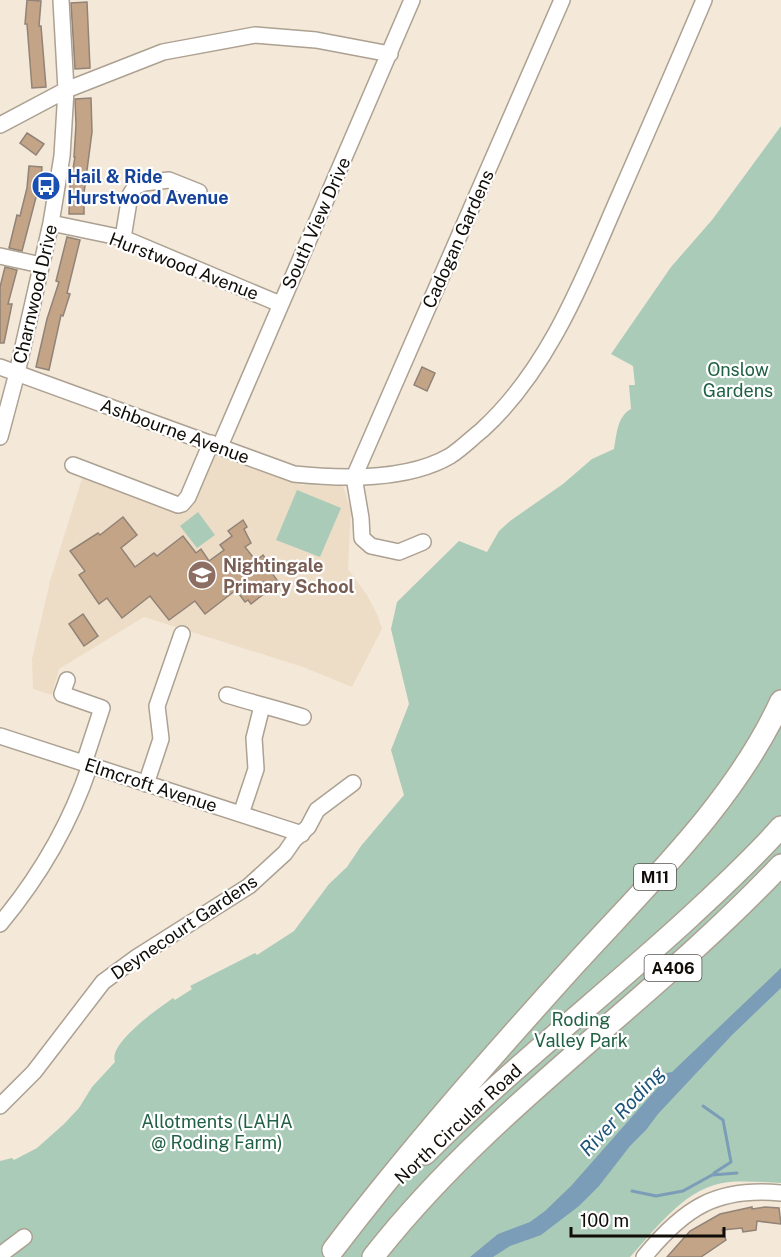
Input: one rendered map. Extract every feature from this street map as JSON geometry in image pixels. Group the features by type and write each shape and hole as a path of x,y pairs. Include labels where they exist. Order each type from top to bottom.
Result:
{"highway":[{"name":"M11","path":"330,1254 392,1174 508,1038 700,825 751,755 781,701"},
{"name":"North Circular Road","path":"330,1254 401,1178 495,1089 658,946 723,886 781,827"},
{"name":"North Circular Road","path":"373,1257 432,1187 512,1108 686,957 781,865"}],"street":[{"name":"Charnwood Drive","path":"0,437 17,374 51,223 62,156 66,90 61,0"},
{"name":"South View Drive","path":"73,465 178,505 188,497 216,445 280,304 412,0"},
{"name":"Cadogan Gardens","path":"354,477 562,0"},
{"path":"423,542 399,552 371,546 362,538 354,477 408,472 450,456 500,413 536,365 558,330 586,271 704,0"},
{"path":"0,125 66,90 163,52 255,35 316,40 390,54"},
{"path":"123,238 130,195 135,187 144,183 169,180 199,192"},
{"name":"Hurstwood Avenue","path":"51,223 123,238 280,304"},
{"path":"0,256 41,265"},
{"name":"Ashbourne Avenue","path":"0,367 294,474 354,477"},
{"path":"146,784 161,739 157,706 182,634"},
{"path":"0,924 5,907 55,848 74,809 87,764 102,708 62,694 67,680"},
{"path":"227,695 303,717"},
{"path":"241,814 256,769 254,738 262,706"},
{"name":"Elmcroft Avenue","path":"0,736 302,834"},
{"name":"Deynecourt Gardens","path":"0,1106 34,1072 103,982 137,957 236,896 285,853 294,840 302,834 317,810 353,783"},
{"path":"644,1257 680,1218 700,1206 723,1196 747,1191 781,1192"},
{"path":"0,1255 24,1237"}],"shaded area":[{"name":"Nightingale Primary School","path":"210,454 302,485 343,486 351,511 348,569 367,595 382,629 352,687 303,667 144,617 59,669 52,695 33,689 32,659 50,581 84,472 184,509"}],"green space":[{"name":"Roding Valley Park","path":"781,126 781,1183 729,1182 699,1191 674,1210 630,1257 0,1257 0,1161 12,1158 14,1160 37,1148 64,1124 79,1108 92,1087 115,1062 115,1054 126,1036 146,1018 173,998 175,1000 192,989 190,986 255,953 257,955 294,931 329,884 347,867 361,846 404,795 391,750 409,704 391,629 397,602 459,541 487,552 499,531 510,521 563,484 592,459 614,449 620,421 631,409 629,385 635,385 633,366 611,354 671,267 712,220"},
{"path":"297,490 341,508 320,557 276,540"},
{"path":"198,512 215,535 197,548 180,526"}],"water":[{"path":"781,968 781,988 732,1035 658,1114 599,1186 579,1206 541,1235 510,1246 493,1257 470,1257 498,1234 530,1222 545,1211 571,1186 659,1086 662,1076 672,1072"}],"building":[{"path":"27,0 41,1 39,26 41,26 46,87 32,88 27,24 25,24"},
{"path":"87,2 90,68 75,69 71,3"},
{"path":"91,98 92,132 84,193 84,214 69,214 70,186 75,157 75,99"},
{"path":"27,133 44,144 36,155 20,143"},
{"path":"29,166 42,167 22,251 9,248 17,215 20,216 27,188"},
{"path":"67,237 80,240 67,293 70,294 63,316 61,315 49,370 36,367 47,319 59,282 56,281"},
{"path":"5,267 17,270 8,304 12,304 4,343 0,343 0,287"},
{"path":"422,367 435,373 427,391 414,385"},
{"path":"123,517 137,535 121,548 135,567 154,553 157,556 183,536 196,553 201,549 209,561 224,550 220,545 232,536 228,531 243,520 247,527 244,529 251,543 245,547 256,561 263,555 272,567 269,569 277,580 268,586 270,589 251,604 248,600 245,602 236,590 205,614 195,601 169,620 150,596 122,618 107,598 99,604 79,575 85,571 70,551 98,533 100,535"},
{"path":"83,614 98,636 84,646 69,624"},
{"path":"752,1207 752,1209 779,1208 781,1224 757,1221 756,1230 743,1232 742,1228 722,1230 726,1240 701,1257 667,1257 690,1231 720,1214"}],"waterway":[{"path":"703,1106 723,1120 731,1162 714,1173"},
{"path":"632,1191 656,1196 683,1191 712,1175 737,1173"}],"place":[{"name":"Hail & Ride Hurstwood Avenue","path":"46,186"},
{"name":"Nightingale Primary School","path":"202,575"}],"park label":[{"name":"Onslow Gardens","path":"738,379"},
{"name":"Allotments (LAHA @ Roding Farm)","path":"217,1131"}],"water label":[{"name":"River Roding","path":"622,1111"}]}
